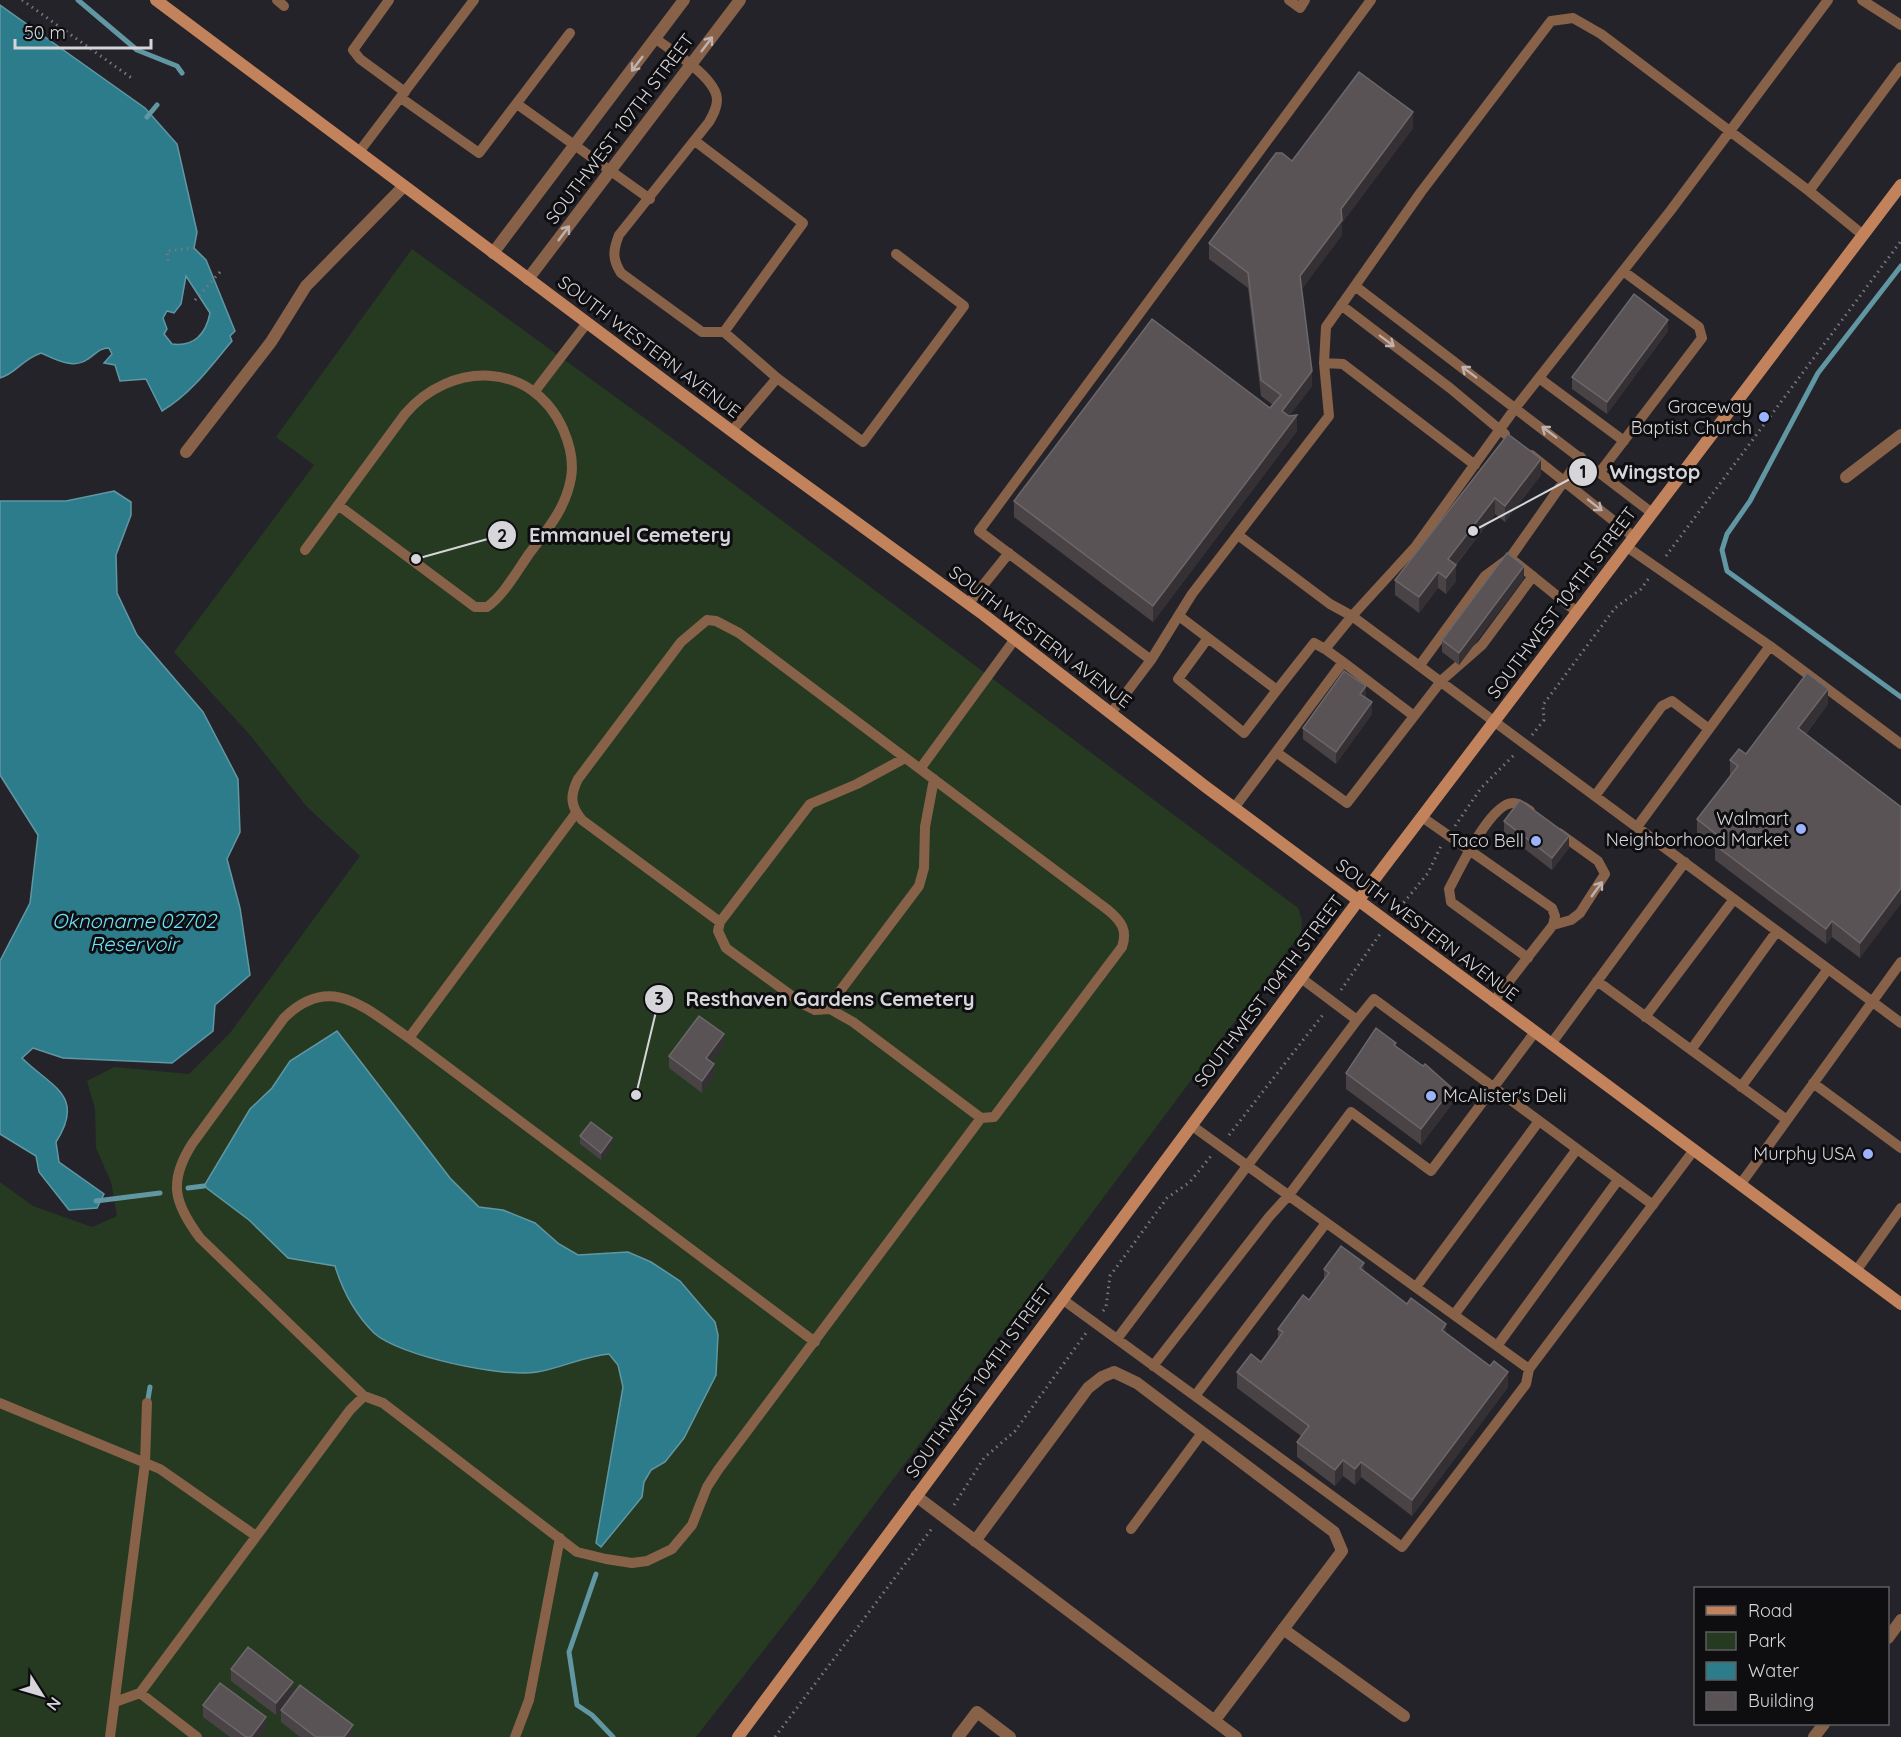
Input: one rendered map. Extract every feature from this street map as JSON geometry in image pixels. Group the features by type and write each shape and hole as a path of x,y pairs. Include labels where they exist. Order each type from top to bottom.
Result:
{"main road":[{"name":"SOUTH WESTERN AVENUE","path":"159,1 493,253 1015,639 1234,808 1493,1002 1901,1304"},
{"name":"SOUTHWEST 104TH STREET","path":"738,1737 1358,901 1901,184"}],"street":[{"name":"SOUTHWEST 107TH STREET","path":"493,253 684,0"},
{"name":"SOUTHWEST 107TH STREET","path":"528,279 740,0"},
{"path":"186,452 271,342 306,286 404,186"},
{"path":"1846,477 1901,435"},
{"path":"975,1540 1088,1388 1102,1377 1114,1372 1137,1383 1334,1533 1342,1551 1215,1720"},
{"path":"916,1496 1236,1737"},
{"path":"1889,1635 1901,1620"},
{"path":"1282,1629 1404,1716"},
{"path":"958,1737 977,1712 1010,1737"}],"lane":[{"path":"389,0 353,50 360,59 403,95 479,153 570,33"},
{"path":"359,152 474,0"},
{"path":"1289,0 1299,8 1305,0"},
{"path":"1151,660 979,531 1371,0"},
{"path":"1325,650 1352,616 1416,546 1516,407 1623,271 1828,0"},
{"path":"1862,0 1901,25"},
{"path":"1111,713 1151,660 1192,594 1329,416 1324,363 1326,327 1421,192 1551,21 1573,18 1601,34 1809,191 1863,235"},
{"path":"656,39 708,79 717,99 709,122 650,199 619,235 613,250 616,266 621,273 702,332 724,332 777,378 863,442 964,306 896,254"},
{"path":"1809,191 1901,67"},
{"path":"517,104 574,147 650,199"},
{"path":"695,141 802,223 724,332"},
{"path":"1600,472 1702,338 1699,327 1623,271"},
{"path":"1355,286 1652,513"},
{"path":"1341,305 1450,388 1565,481 1631,542 1901,744"},
{"path":"535,391 587,323"},
{"path":"1324,363 1344,364 1475,465"},
{"path":"305,550 338,505 405,414 433,389 456,378 479,375 514,381 535,391 552,410 568,440 572,459 568,492 556,518 496,599 487,607 475,607 338,505"},
{"path":"732,431 777,378"},
{"path":"1539,378 1624,441"},
{"path":"1420,664 1485,576 1510,558 1581,457"},
{"path":"1238,535 1330,604 1352,616 1442,680 1901,1023"},
{"path":"968,604 1009,553"},
{"path":"1510,558 1577,612"},
{"path":"1276,752 1347,803 1442,680 1482,645 1533,576"},
{"path":"1179,616 1277,690"},
{"path":"720,922 576,813 572,797 578,779 681,642 706,620 716,621 739,633 1108,910 1125,930 1125,938 1116,955 994,1117 981,1118 853,1022 830,1010 814,1010 803,1004 735,954 721,939 718,931 720,922 810,804 857,784 905,758"},
{"path":"1208,638 1178,679 1244,733 1314,643 1414,716"},
{"path":"920,769 1015,639"},
{"path":"1637,827 1770,646"},
{"path":"1234,808 1343,662"},
{"path":"1595,796 1662,706 1672,701 1709,729"},
{"path":"830,1010 837,995 919,886 924,868 925,827 934,779"},
{"path":"1528,958 1451,902 1449,889 1469,850 1497,812 1509,803 1521,805 1540,819"},
{"path":"409,1038 576,813"},
{"path":"1422,818 1552,908 1555,916 1553,925 1493,1002"},
{"path":"1550,826 1598,861 1605,874 1580,913 1571,920 1553,925"},
{"path":"1551,1044 1685,862"},
{"path":"1645,1017 1734,899"},
{"path":"1691,1050 1777,931"},
{"path":"1740,1185 1901,962"},
{"path":"1741,1087 1828,969"},
{"path":"1301,978 1357,1020"},
{"path":"1597,981 1787,1120"},
{"path":"815,1342 409,1038 351,1001 331,996 305,1000 284,1018 192,1144 183,1158 175,1181 177,1195 189,1222 200,1238 364,1396 383,1403 577,1552 632,1563 659,1557 672,1549 692,1525 707,1487 718,1470 815,1342 981,1118"},
{"path":"1117,1339 1246,1165 1374,999 1653,1205"},
{"path":"1153,1366 1269,1217 1289,1195 1351,1112 1431,1171 1535,1032"},
{"path":"1813,1083 1901,1148"},
{"path":"1416,1287 1539,1121"},
{"path":"1191,1125 1529,1370"},
{"path":"1454,1315 1577,1149"},
{"path":"1062,1299 1402,1547 1526,1384 1529,1370 1694,1150"},
{"path":"1497,1346 1618,1180"},
{"path":"1856,1271 1901,1208"},
{"path":"1195,1396 1326,1222"},
{"path":"115,1702 140,1694 350,1410 364,1396"},
{"path":"0,1403 160,1469 256,1536"},
{"path":"110,1737 145,1463 147,1403"},
{"path":"1131,1529 1202,1433"},
{"path":"515,1737 529,1700 560,1538"},
{"path":"140,1694 197,1737"}],"path":[{"path":"22,0 133,79"},
{"path":"168,261 166,251 194,249"},
{"path":"195,300 220,272"}],"green space":[{"path":"412,249 676,441 1298,908 1302,920 1301,933 806,1596 696,1737 0,1737 0,1182 33,1206 92,1227 117,1216 111,1182 96,1148 95,1109 87,1081 114,1067 189,1074 230,1033 360,856 307,807 250,735 174,652 314,465 276,437"}],"water":[{"path":"0,5 145,108 177,144 197,232 194,248 206,260 235,331 230,336 232,341 200,379 162,411 146,379 120,381 115,365 104,363 112,354 109,348 100,350 76,364 41,353 0,378","holes":["186,276 210,313 202,333 193,341 172,344 164,334 167,329 163,318 167,311 174,313 181,304"]},
{"name":"Oknoname 02702 Reservoir","path":"114,491 131,502 131,515 116,555 117,593 137,635 203,712 238,779 240,832 227,859 240,908 250,975 215,1005 213,1031 172,1063 63,1058 33,1048 22,1058 61,1093 66,1102 67,1113 64,1126 56,1142 59,1162 104,1194 97,1208 69,1210 39,1172 36,1156 0,1134 0,961 30,903 38,835 0,775 0,501 66,501"},
{"path":"337,1031 450,1178 479,1207 503,1210 535,1223 559,1244 578,1255 628,1252 651,1262 680,1281 715,1322 718,1335 716,1375 684,1438 665,1462 651,1470 644,1482 642,1497 601,1547 596,1543 623,1387 618,1365 609,1354 537,1372 521,1373 477,1368 405,1350 374,1333 361,1318 350,1302 335,1266 288,1258 249,1220 204,1186 250,1109 272,1088 290,1061"}],"building":[{"path":"1359,72 1413,112 1341,209 1342,220 1300,276 1312,371 1282,411 1289,416 1297,415 1153,606 1014,501 1152,319 1270,408 1281,395 1261,380 1248,273 1209,243 1276,153 1282,153 1292,161"},
{"path":"1634,294 1668,320 1607,402 1572,377"},
{"path":"1508,434 1541,459 1505,506 1495,498 1448,559 1456,565 1446,578 1438,572 1419,597 1395,580"},
{"path":"1507,553 1524,566 1459,653 1442,640"},
{"path":"1344,671 1366,686 1360,694 1372,702 1336,752 1303,728"},
{"name":"Walmart Neighborhood Market","path":"1807,673 1828,689 1798,728 1901,807 1901,888 1860,943 1832,921 1826,929 1715,845 1721,838 1697,819 1738,766 1730,760 1739,749 1746,754"},
{"path":"1520,800 1569,836 1552,858 1504,821"},
{"path":"699,1016 724,1034 706,1058 714,1064 702,1081 669,1056"},
{"path":"1376,1028 1396,1043 1394,1045 1423,1066 1425,1064 1452,1088 1421,1129 1346,1073"},
{"path":"591,1122 612,1138 601,1153 580,1136"},
{"path":"1341,1246 1364,1263 1360,1268 1407,1304 1411,1298 1446,1324 1442,1330 1490,1366 1494,1361 1508,1372 1412,1500 1361,1462 1355,1469 1343,1460 1335,1470 1297,1442 1309,1426 1237,1372 1251,1354 1261,1362 1283,1332 1278,1329 1303,1295 1309,1300 1329,1273 1324,1269"},
{"path":"248,1647 293,1682 276,1703 231,1669"},
{"path":"220,1683 266,1717 251,1737 246,1737 203,1705"},
{"path":"300,1685 353,1725 344,1737 316,1737 281,1710"}],"waterway":[{"path":"78,0 137,50 177,66 182,73"},
{"path":"147,117 157,105"},
{"path":"1901,266 1818,373 1750,501 1727,534 1722,550 1727,571 1901,697"},
{"path":"188,1188 204,1186"},
{"path":"96,1201 160,1193"},
{"path":"147,1405 150,1387"},
{"path":"596,1574 569,1652 577,1705 592,1715 613,1737"}],"place":[{"name":"Graceway Baptist Church","path":"1764,417"},
{"name":"Wingstop","path":"1473,531"},
{"name":"Emmanuel Cemetery","path":"416,559"},
{"name":"Walmart Neighborhood Market","path":"1801,829"},
{"name":"Taco Bell","path":"1536,841"},
{"name":"Resthaven Gardens Cemetery","path":"636,1095"},
{"name":"McAlister's Deli","path":"1431,1096"},
{"name":"Murphy USA","path":"1868,1154"}]}
